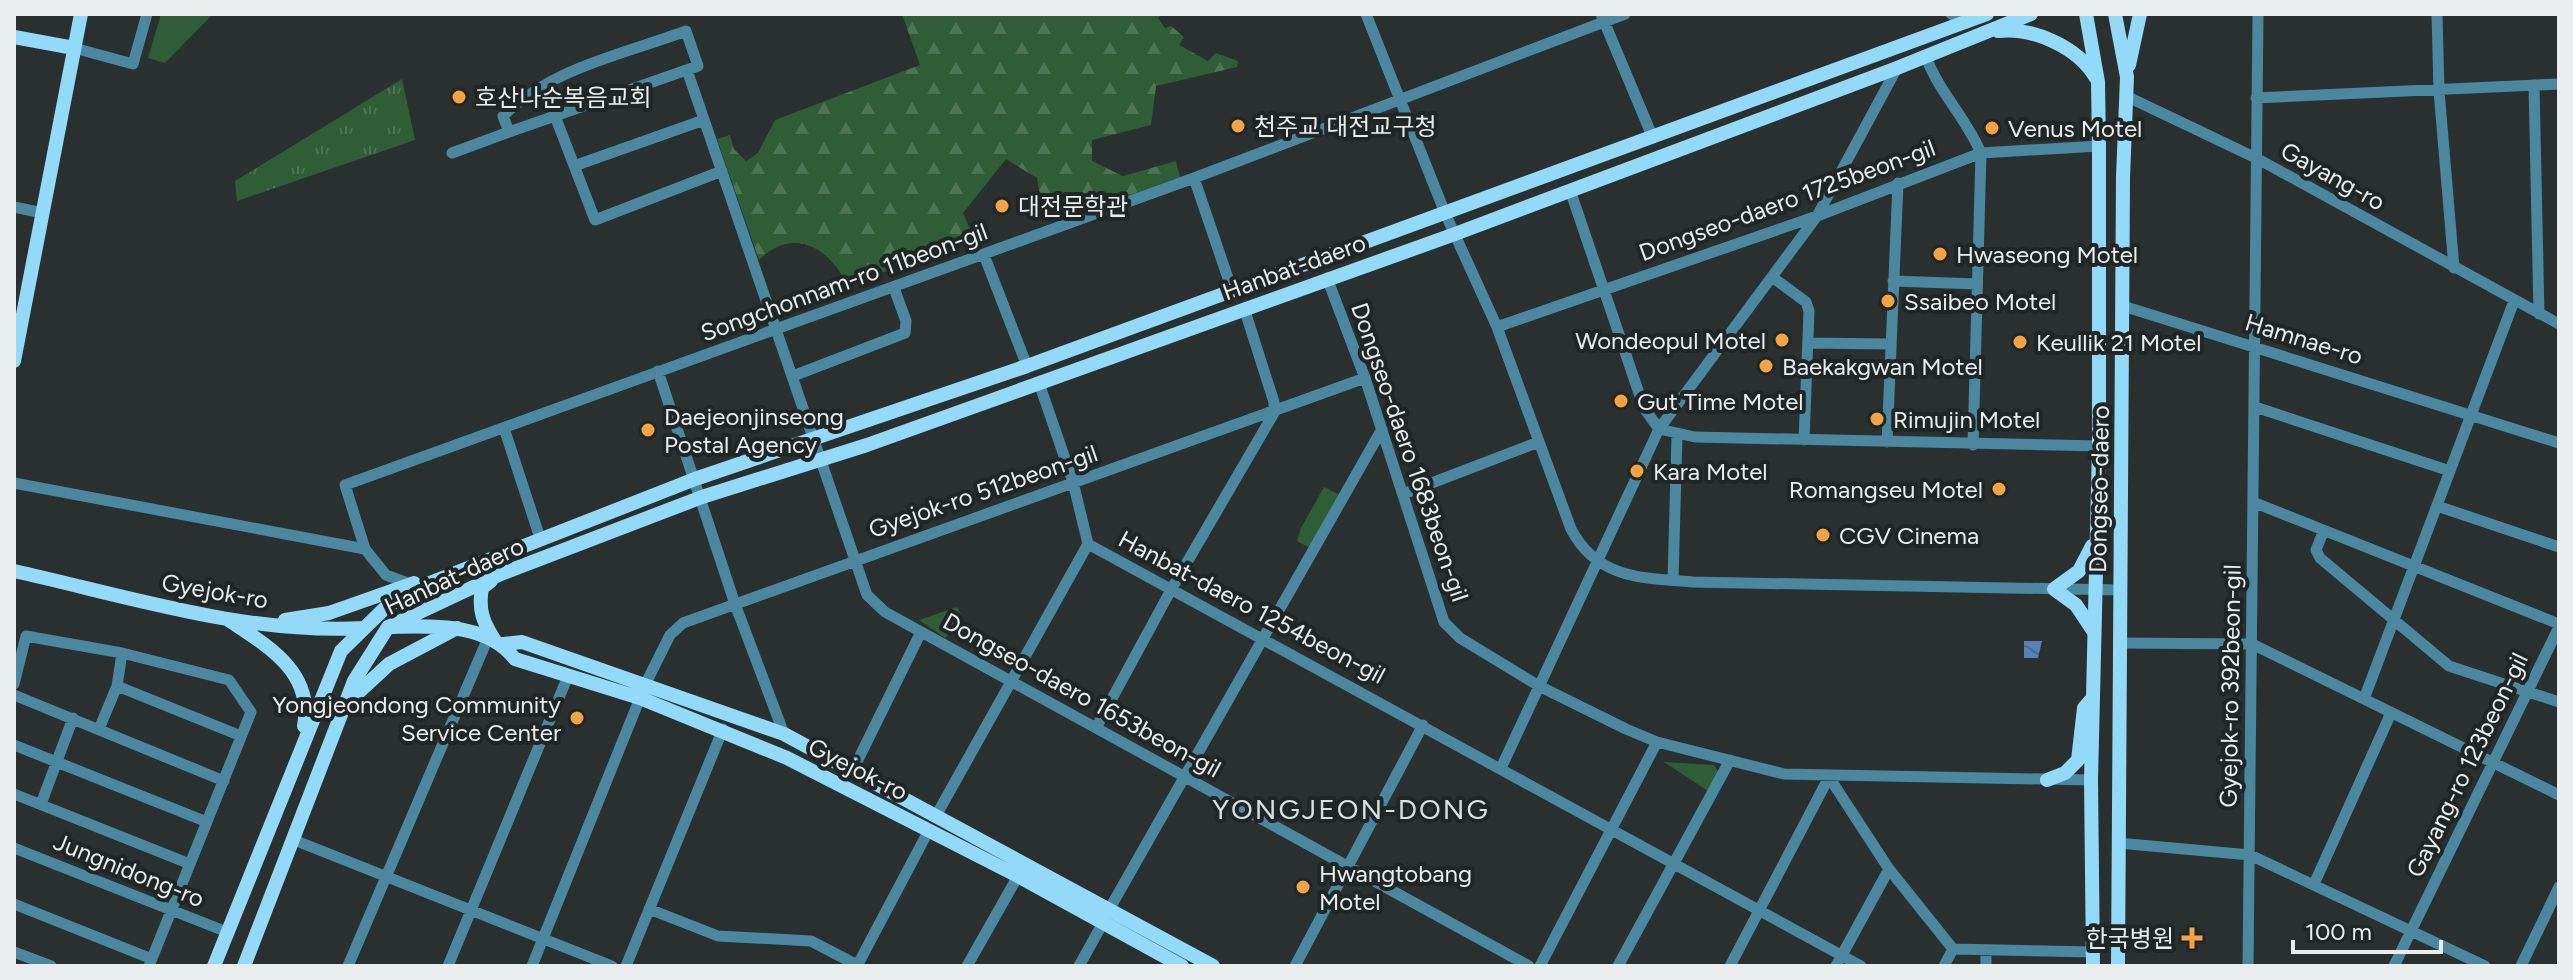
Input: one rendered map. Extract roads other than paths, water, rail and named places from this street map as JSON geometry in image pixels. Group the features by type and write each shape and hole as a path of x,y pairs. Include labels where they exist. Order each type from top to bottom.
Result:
{"main road":[{"path":"14,361 18,323 43,213 81,14"},
{"name":"Hanbat-daero","path":"214,966 335,663 361,629 417,588 695,479 815,441 1027,366 1987,14"},
{"name":"Hanbat-daero","path":"244,966 359,670 388,627 501,574 702,497 821,461 1455,234 1926,57 2031,14"},
{"name":"Dongseo-daero","path":"2086,14 2098,82 2099,146 2099,446 2091,780 2094,959"},
{"name":"Dongseo-daero","path":"2115,14 2127,77 2118,966"},
{"path":"2127,77 2140,14"},
{"path":"1989,32 2020,31 2058,44 2084,61 2098,82"},
{"path":"14,37 74,48"},
{"path":"2095,636 2076,605 2054,589 2079,571 2097,532"},
{"name":"Gyejok-ro","path":"14,571 223,617 264,623 322,630 457,628 495,641 522,642 784,734 937,814 1021,870"},
{"path":"264,623 329,613 439,574 455,573"},
{"path":"495,641 482,620 479,605 482,588 501,574"},
{"path":"223,617 273,649 290,667 304,693 306,714 290,774"},
{"path":"346,704 389,664 457,628"},
{"name":"Gyejok-ro","path":"495,641 515,659 640,698 723,729 929,830 1021,870 1187,962 1213,966"},
{"path":"2047,780 2065,773 2078,760 2084,708 2093,698"}],"street":[{"path":"74,48 133,64 147,14"},
{"path":"1367,14 1445,213 1497,327 1571,529 1581,547 1598,563 1628,575 1673,580 2120,590"},
{"name":"Songchonnam-ro 11beon-gil","path":"365,549 345,485 1194,178 1403,101 1602,18 1625,14"},
{"path":"1951,14 1967,23"},
{"name":"Gyejok-ro 392beon-gil","path":"2248,966 2258,14"},
{"path":"2437,14 2439,91 2454,268"},
{"path":"1602,18 1653,138"},
{"path":"452,153 698,66 686,31 562,75 519,100 503,116 509,132"},
{"path":"1926,57 1935,80 1969,125 1981,153 1973,445"},
{"path":"1501,768 1659,429 1817,216 1897,68"},
{"name":"Dongseo-daero 1653beon-gil","path":"687,70 867,595 885,612 1529,966"},
{"path":"2256,98 2559,84"},
{"path":"2534,85 2539,314"},
{"name":"Gayang-ro","path":"2126,96 2258,159 2559,324"},
{"path":"555,116 595,220 722,171"},
{"path":"574,166 704,120"},
{"name":"Dongseo-daero 1725beon-gil","path":"1497,327 1817,216 1981,153 2099,146"},
{"path":"1194,178 1232,290"},
{"path":"1887,442 1898,183"},
{"path":"1570,190 1644,408 1659,429 1677,435 1804,440 2099,446"},
{"path":"14,207 43,213"},
{"path":"984,255 1027,366"},
{"path":"1772,277 1806,302 1809,311 1804,440"},
{"name":"Dongseo-daero 1683beon-gil","path":"1327,278 1365,378 1444,622 1460,638 1539,686 1657,742 1784,774 2091,780"},
{"path":"1893,281 1977,284"},
{"path":"793,376 905,333 906,321 894,288"},
{"path":"2364,699 2514,301"},
{"name":"Hamnae-ro","path":"2123,306 2559,443"},
{"path":"1096,728 1172,588 1274,413 1244,308"},
{"path":"1808,343 1890,344"},
{"path":"658,371 735,604"},
{"name":"Gyejok-ro 512beon-gil","path":"646,683 670,635 683,623 1365,378"},
{"name":"Hanbat-daero 1254beon-gil","path":"1039,383 1073,482 1088,544 1759,910 1839,961 1861,966"},
{"path":"2255,407 2450,471"},
{"name":"Hanbat-daero","path":"504,428 540,538"},
{"path":"1079,966 1260,637 1382,429"},
{"path":"1673,580 1677,435"},
{"path":"1403,494 1539,442"},
{"path":"14,483 365,549 386,575 411,584"},
{"path":"2253,502 2559,625"},
{"path":"2437,506 2559,547"},
{"path":"2324,530 2316,550 2320,558 2449,666 2559,702"},
{"path":"937,814 1088,544"},
{"name":"Gyejok-ro","path":"735,604 784,734"},
{"name":"Gayang-ro 123beon-gil","path":"2394,966 2559,625"},
{"name":"Gyejok-ro","path":"853,770 921,632"},
{"path":"14,684 26,636 122,653 229,680 251,712 151,962 14,904"},
{"path":"348,966 385,877 495,641"},
{"path":"2119,643 2252,644 2559,795"},
{"path":"99,729 117,686 122,653"},
{"path":"448,966 568,676"},
{"path":"117,686 241,736"},
{"path":"14,695 224,781"},
{"path":"532,966 640,698"},
{"path":"2315,882 2391,713"},
{"path":"41,804 73,718"},
{"path":"1295,966 1423,725"},
{"path":"626,966 723,729"},
{"path":"1540,966 1657,742"},
{"path":"14,745 207,822"},
{"path":"1618,966 1730,760"},
{"path":"1730,966 1829,777 1889,869 1953,949 1944,966"},
{"path":"14,794 190,864"},
{"path":"649,909 718,936 811,941 858,966 929,830"},
{"path":"294,840 612,966"},
{"path":"2118,843 2250,855 2315,882 2485,966"},
{"name":"Jungnidong-ro","path":"14,848 227,932"},
{"path":"1839,961 1889,869"},
{"path":"967,966 1021,870"},
{"path":"2521,966 2559,887"},
{"name":"Dongseo-daero","path":"1953,949 2094,959"},
{"path":"1986,950 1986,966"},
{"path":"14,952 51,966"}],"water":[{"path":"2024,641 2042,641 2038,658 2024,658"}],"place":[{"name":"호산나순복음교회","path":"459,97"},
{"name":"천주교 대전교구청","path":"1238,126"},
{"name":"Venus Motel","path":"1992,128"},
{"name":"대전문학관","path":"1002,206"},
{"name":"Hwaseong Motel","path":"1940,254"},
{"name":"Ssaibeo Motel","path":"1888,301"},
{"name":"Wondeopul Motel","path":"1782,340"},
{"name":"Keullik 21 Motel","path":"2020,342"},
{"name":"Baekakgwan Motel","path":"1766,366"},
{"name":"Gut Time Motel","path":"1621,401"},
{"name":"Rimujin Motel","path":"1877,419"},
{"name":"Daejeonjinseong Postal Agency","path":"648,430"},
{"name":"Kara Motel","path":"1637,471"},
{"name":"Romangseu Motel","path":"1999,489"},
{"name":"CGV Cinema","path":"1823,535"},
{"name":"Yongjeondong Community Service Center","path":"577,718"},
{"name":"Hwangtobang Motel","path":"1303,887"},
{"name":"한국병원","path":"2192,938"}],"district":[{"name":"YONGJEON-DONG","path":"1351,809"}]}
